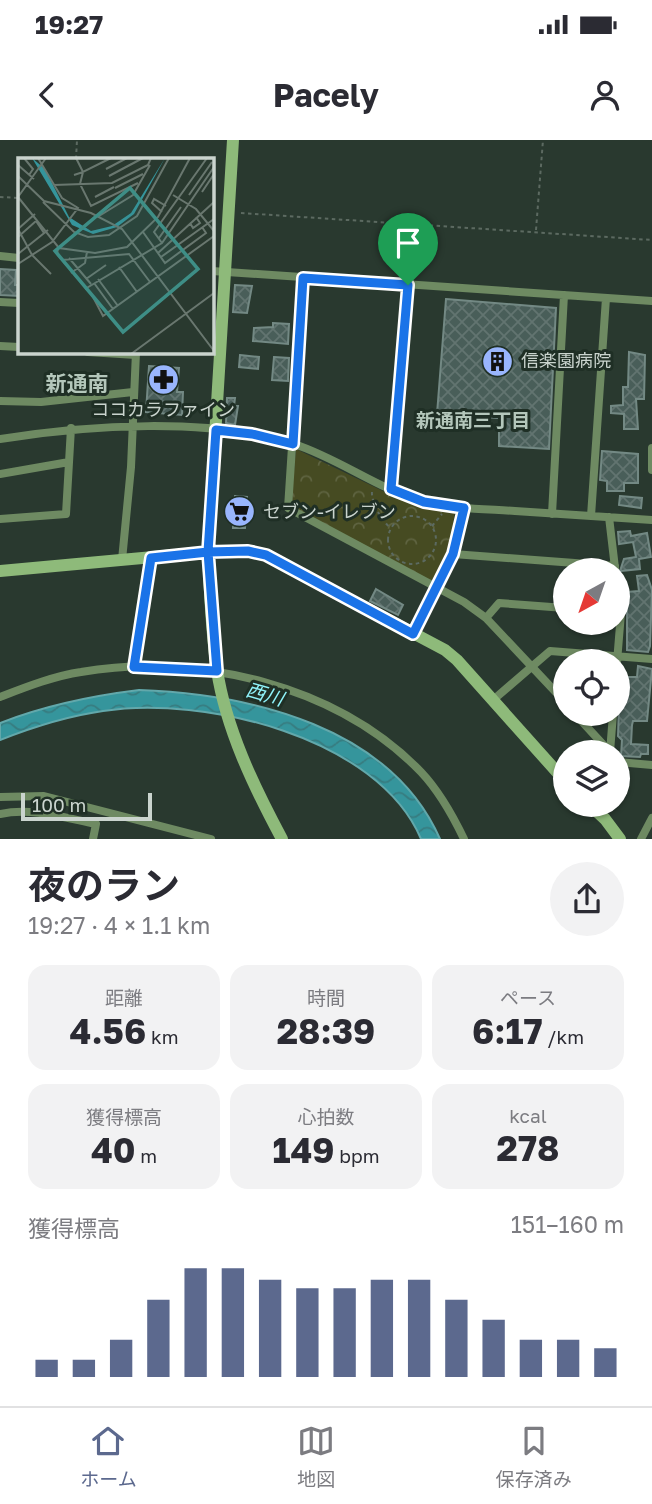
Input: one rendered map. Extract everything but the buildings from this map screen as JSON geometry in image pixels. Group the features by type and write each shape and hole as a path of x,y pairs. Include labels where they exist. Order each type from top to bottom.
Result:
{"street":[{"path":"233,140 208,552 220,685 230,721 256,791 277,837"},
{"path":"0,257 18,258"},
{"path":"214,271 652,301"},
{"path":"303,278 288,508 438,588 486,618 553,689"},
{"path":"391,489 408,285"},
{"path":"552,514 564,295"},
{"path":"591,516 606,298"},
{"path":"0,302 18,303"},
{"path":"0,346 18,348"},
{"path":"122,560 136,354"},
{"path":"0,401 41,401 133,392"},
{"path":"0,439 71,428 132,427 252,434 293,444 337,460 391,489 424,502 464,508 652,520"},
{"path":"0,519 66,514 71,428"},
{"path":"652,448 652,470"},
{"path":"0,474 69,462"},
{"path":"413,634 453,554 464,508"},
{"path":"609,517 615,558"},
{"path":"0,571 208,552 248,551 266,555 457,660 553,767"},
{"path":"453,554 553,563"},
{"path":"134,667 151,558"},
{"path":"486,618 499,603 553,607"},
{"path":"493,699 532,665 553,651"},
{"path":"630,659 652,659"},
{"path":"0,697 81,672 134,667 217,671 309,698 365,726 396,748 423,774 442,799 464,839"},
{"path":"587,726 599,740"},
{"path":"630,763 652,765"},
{"path":"0,797 44,796 211,839"},
{"path":"0,814 14,811 36,813 96,824 93,839"},
{"path":"602,817 620,839"},
{"path":"641,839 652,820"}],"path":[{"path":"76,158 77,140"},
{"path":"536,231 542,140"},
{"path":"0,197 18,198"},
{"path":"229,213 652,240"},
{"path":"374,486 371,497 383,523 392,528"},
{"path":"432,527 446,508"},
{"path":"409,517 419,518 432,527 436,537 433,552 421,563 400,561 389,546 392,528 409,517"},
{"path":"433,552 440,555"}],"green space":[{"path":"296,449 389,494 455,511 448,555 433,582 291,506"}],"water":[{"path":"139,690 226,699 271,709 313,724 353,744 388,769 418,801 440,839 421,839 399,804 367,774 328,749 283,731 236,718 189,710 144,708 103,711 51,722 0,740 0,723 68,702"}],"place":[{"name":"信楽園病院","path":"498,361"},
{"name":"ココカラファイン","path":"163,380"},
{"name":"セブン-イレブン","path":"240,512"}],"district":[{"name":"新通南","path":"77,384"},
{"name":"新通南三丁目","path":"473,420"}],"route":[{"path":"408,285 303,278 293,444 252,434 216,430 208,552 151,558 134,667 217,671 208,552 248,551 266,555 413,634 453,554 464,508 424,502 391,489 408,285"}],"water label":[{"name":"西川","path":"265,694"}]}
